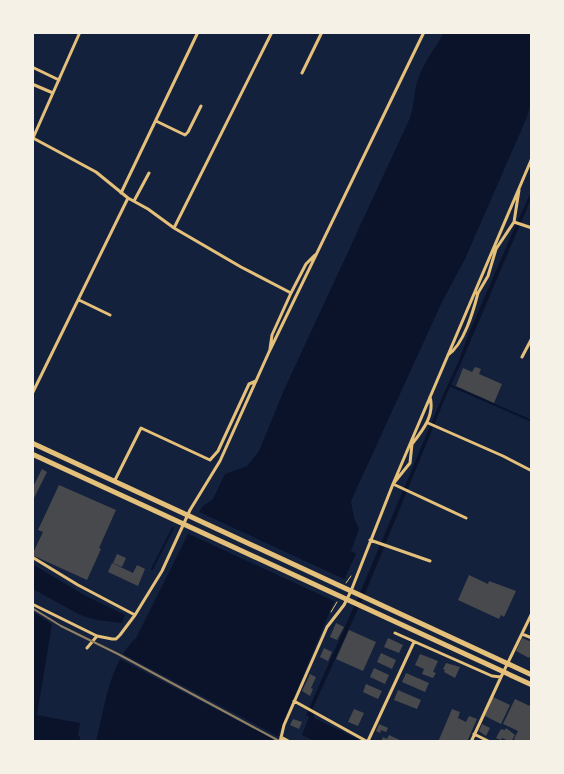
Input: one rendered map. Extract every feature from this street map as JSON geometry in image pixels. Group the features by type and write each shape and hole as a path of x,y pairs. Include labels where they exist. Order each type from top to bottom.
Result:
{"highway":[{"path":"32,443 532,675"},
{"path":"32,454 361,606 502,674 532,685"},
{"path":"132,499 136,491"}],"street":[{"path":"80,32 33,139 96,172 121,193 148,209 174,228 241,267 291,293"},
{"path":"121,193 198,32"},
{"path":"174,228 272,32"},
{"path":"302,73 322,32"},
{"path":"32,604 97,636 112,639 116,639 135,616 162,571 220,461 256,381 424,32"},
{"path":"32,68 59,80"},
{"path":"32,84 53,94"},
{"path":"156,121 185,134 188,132 201,106"},
{"path":"290,742 281,739 284,725 328,627 348,600 349,590 429,396 476,292 518,187 532,158"},
{"path":"134,202 149,173"},
{"path":"447,355 454,350 470,320 476,292 488,276 494,248 514,222 519,197 518,187"},
{"path":"32,394 128,198"},
{"path":"514,222 532,228"},
{"path":"270,352 272,335 291,293 306,264 317,253"},
{"path":"79,300 110,315"},
{"path":"522,357 531,338"},
{"path":"115,480 141,428 210,460 218,451 249,384 256,381"},
{"path":"393,484 410,463 411,443 428,423 431,403 429,396"},
{"path":"428,423 532,471"},
{"path":"393,484 466,518"},
{"path":"370,540 430,561"},
{"path":"32,557 135,616"},
{"path":"471,742 532,613"},
{"path":"396,633 492,676 502,674"},
{"path":"522,634 532,638"},
{"path":"87,648 97,636"},
{"path":"294,701 368,741 414,642"},
{"path":"474,734 490,742"}],"water":[{"path":"444,33 531,33 531,103 527,117 465,259 442,302 351,501 354,518 359,529 351,551 356,554 276,741 96,742 114,672 127,648 136,638 199,512 203,506 213,499 225,474 247,466 259,451 284,390 410,118 419,75"},
{"path":"531,192 531,199 445,398 367,589 313,708 314,718 362,741 314,741 302,735 309,717 306,715"},
{"path":"32,564 86,596 125,615 122,623 97,620 80,615 33,589"},
{"path":"33,612 52,624 37,715 80,723 78,736 80,741 33,741"}],"pier":[{"path":"197,511 346,580 336,602 187,533"},
{"path":"121,653 279,737 277,741 118,658"}],"building":[{"path":"475,367 481,369 479,374 502,384 494,403 456,386 463,368 472,372"},
{"path":"42,469 47,472 32,502 32,489"},
{"path":"59,485 116,510 87,580 32,555 43,532 38,530"},
{"path":"117,554 126,558 122,567 113,563"},
{"path":"112,563 133,573 137,565 145,569 138,586 108,572"},
{"path":"469,575 488,584 489,581 516,591 504,617 501,615 499,619 458,600"},
{"path":"336,623 344,627 337,640 330,637"},
{"path":"349,630 376,642 363,671 336,659"},
{"path":"388,638 403,645 399,653 384,647"},
{"path":"522,638 532,642 532,652 529,658 516,651"},
{"path":"324,648 332,652 328,661 320,657"},
{"path":"381,653 396,660 392,669 377,662"},
{"path":"420,654 438,661 433,672 436,673 433,678 422,674 424,669 415,665"},
{"path":"446,663 460,667 455,678 444,672 445,670 443,669"},
{"path":"374,668 389,675 385,684 370,677"},
{"path":"406,673 429,683 425,692 402,682"},
{"path":"310,674 316,677 310,696 302,691"},
{"path":"366,684 382,691 378,699 363,692"},
{"path":"398,690 421,700 417,709 394,700"},
{"path":"493,697 510,705 501,724 485,716"},
{"path":"515,699 532,707 532,742 518,742 514,739 518,731 503,724"},
{"path":"354,709 364,713 358,726 348,722"},
{"path":"452,709 460,712 458,718 466,722 469,716 477,719 467,742 438,742"},
{"path":"293,719 302,722 299,729 290,725"},
{"path":"379,724 388,728 386,732 381,730 380,733 376,731"},
{"path":"482,724 490,728 486,736 479,731"},
{"path":"506,728 515,735 511,742 502,738 501,740 496,738 501,729 505,730"},
{"path":"389,735 404,742 381,742 383,737 387,739"}],"waterway":[{"path":"449,385 532,421"},
{"path":"152,569 173,528"}],"railway":[{"path":"32,608 61,626 118,654 281,742"}]}
